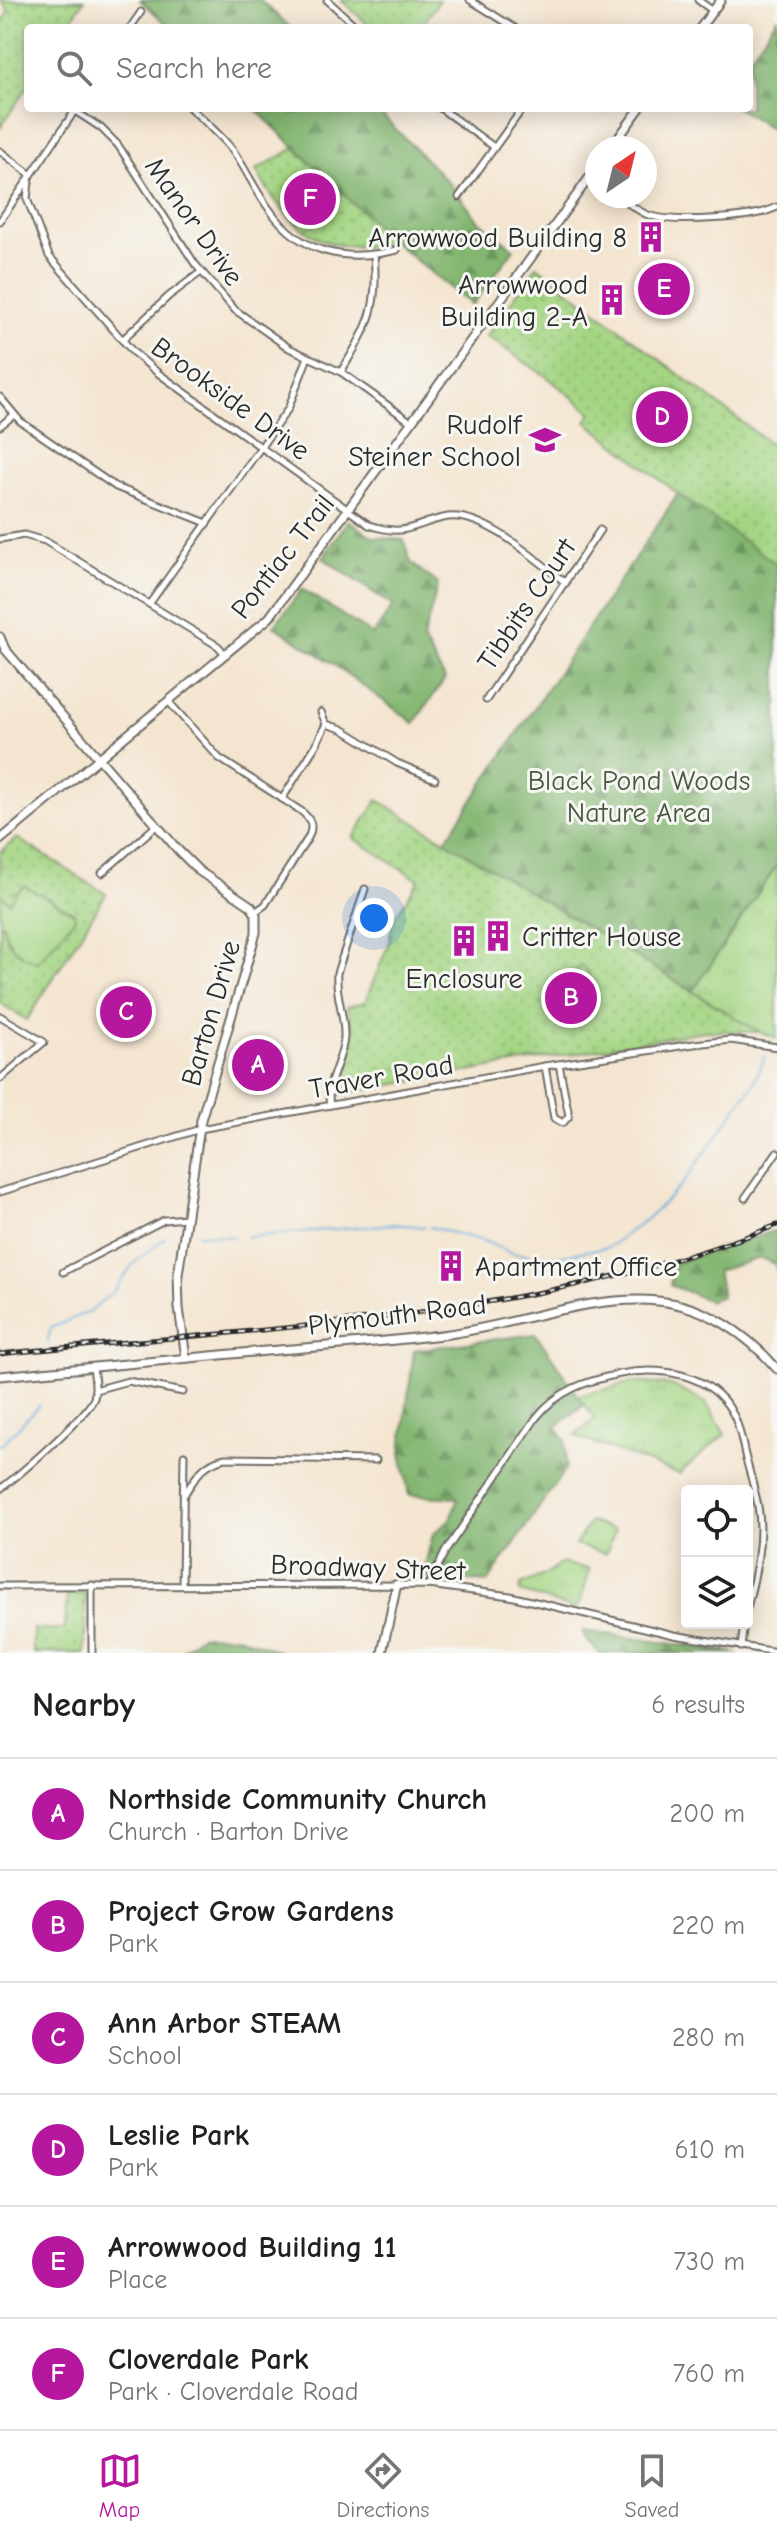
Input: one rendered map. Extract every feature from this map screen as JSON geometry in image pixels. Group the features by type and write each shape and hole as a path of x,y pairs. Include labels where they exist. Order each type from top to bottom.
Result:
{"main road":[{"path":"703,24 721,0"},
{"path":"619,136 634,112"},
{"name":"Pontiac Trail","path":"0,840 269,618 585,190"},
{"name":"Barton Drive","path":"0,637 5,649 189,862 255,912 256,933 200,1129 186,1218 178,1291 186,1358"},
{"name":"Plymouth Road","path":"0,1376 447,1334 609,1302 641,1300 679,1305 721,1321 748,1340 777,1369"},
{"path":"382,1653 397,1584"}],"street":[{"path":"327,0 354,24"},
{"path":"470,0 509,24"},
{"path":"698,0 713,11"},
{"path":"133,24 141,12"},
{"path":"0,221 74,112"},
{"name":"Manor Drive","path":"80,112 106,132 122,150 201,272 246,320 289,348 341,372 411,422"},
{"path":"194,112 231,148 270,210 288,230 309,245 327,252 353,256 397,250"},
{"path":"446,112 494,147"},
{"path":"459,197 520,112"},
{"path":"0,151 30,174"},
{"name":"Brookside Drive","path":"30,174 27,199 49,256 122,340 158,373 369,525 395,531 410,530 448,517 470,519 499,534 566,583"},
{"path":"636,208 668,219 744,218 777,207"},
{"path":"341,372 373,312 377,289 374,255"},
{"path":"122,340 169,296 201,272"},
{"path":"150,603 288,409 308,357"},
{"path":"0,397 14,415 116,487 207,523"},
{"path":"0,426 14,415"},
{"name":"Tibbits Court","path":"486,700 600,530"},
{"path":"0,539 24,535 45,541 150,603 218,646 226,655"},
{"path":"0,658 5,649"},
{"path":"168,701 219,758 308,817 311,831 265,905 255,912"},
{"path":"282,799 326,724 321,712"},
{"path":"326,724 342,729 397,763 435,779"},
{"path":"102,873 156,826"},
{"path":"330,1105 328,1090 344,1039 337,973 365,889"},
{"path":"0,1016 44,1042 0,1079"},
{"name":"Traver Road","path":"0,1192 200,1129 545,1066 718,1041 748,1041 777,1047"},
{"path":"545,1066 554,1118 563,1123 569,1116 559,1064"},
{"path":"745,1198 777,1152"},
{"path":"63,1272 164,1220 186,1218"},
{"path":"0,1489 62,1435 90,1405 95,1390 93,1367"},
{"path":"429,1585 445,1552 536,1418 551,1401 573,1387 642,1369 674,1371 693,1379 721,1396 734,1415 759,1508 760,1530 753,1580"},
{"path":"95,1390 128,1381 183,1392"},
{"path":"182,1584 184,1455"},
{"path":"184,1495 202,1468 212,1461 225,1458 376,1460"},
{"path":"92,1585 92,1653"},
{"name":"Broadway Street","path":"0,1586 429,1585 510,1596 674,1635 777,1652"},
{"path":"741,1647 743,1629"}],"green space":[{"path":"0,0 84,0 69,24 24,24 24,92 0,128 0,26 9,11"},
{"path":"140,0 260,0 287,24 167,24"},
{"path":"341,0 439,0 424,24 368,24"},
{"path":"777,18 777,132 744,112 753,112 753,52"},
{"path":"258,112 379,112 451,185 478,220 514,249 472,305 393,242"},
{"path":"295,148 393,242 347,246 328,242 295,223 256,170"},
{"path":"537,266 777,449 777,564 678,494 586,421 592,413 547,377 486,336"},
{"name":"Black Pond Woods Nature Area","path":"678,494 777,564 777,865 693,991 445,841"},
{"path":"348,520 373,537 404,540 411,563 438,584 423,640 445,679 414,723 332,663 274,626 302,589 373,635 393,606 323,558"},
{"path":"378,800 759,1032 704,1031 339,1094 353,1041 347,1007 365,1002 389,943 393,920 419,880 353,838"},
{"path":"17,838 106,894 27,1020 0,1003 0,852"},
{"path":"777,865 777,1038 759,1032 693,991"},
{"path":"25,886 74,913 75,918 38,962 14,949 3,924 0,927 0,895 10,902 16,892"},
{"path":"583,966 598,989 572,1006 579,1017 568,1024 559,1009 563,1006 550,987"},
{"path":"777,1230 777,1272 775,1264 760,1258 717,1271 722,1296 710,1301 670,1285 675,1263"},
{"path":"536,1334 584,1404 556,1427 565,1440 566,1468 488,1582 422,1577 433,1534 450,1519 458,1498 409,1495 401,1452 414,1350"},
{"path":"633,1382 671,1385 706,1403 725,1434 679,1474 575,1436 595,1419 578,1396"},
{"path":"590,1522 615,1530 606,1554 575,1545"},
{"path":"560,1563 590,1569 580,1604 575,1609 520,1592 521,1585 552,1571"},
{"path":"67,1594 85,1594 85,1653 33,1653 33,1629 65,1629"},
{"path":"583,1631 738,1653 599,1653 584,1637"},
{"path":"201,1635 237,1636 284,1653 179,1653"}],"waterway":[{"path":"430,1227 484,1241 512,1253 538,1257 609,1247 649,1217 682,1185 754,1083 765,1056"},
{"path":"246,1237 394,1224 425,1227"},
{"path":"198,1234 233,1237"},
{"path":"47,1343 51,1328 92,1310 114,1291 133,1264 165,1238"},
{"path":"0,1446 40,1405"}],"railway":[{"path":"0,1354 295,1327 491,1301 588,1282 683,1257 777,1225"}],"place":[{"name":"Cloverdale Park","path":"310,199"},
{"name":"Arrowwood Building 8","path":"651,237"},
{"name":"Arrowwood Building 11","path":"664,289"},
{"name":"Arrowwood Building 2-A","path":"612,300"},
{"name":"Leslie Park","path":"662,417"},
{"name":"Rudolf Steiner School","path":"545,440"},
{"name":"Critter House","path":"498,936"},
{"name":"Enclosure","path":"464,941"},
{"name":"Project Grow Gardens","path":"571,998"},
{"name":"Ann Arbor STEAM","path":"126,1012"},
{"name":"Northside Community Church","path":"258,1065"},
{"name":"Apartment Office","path":"451,1266"}]}
